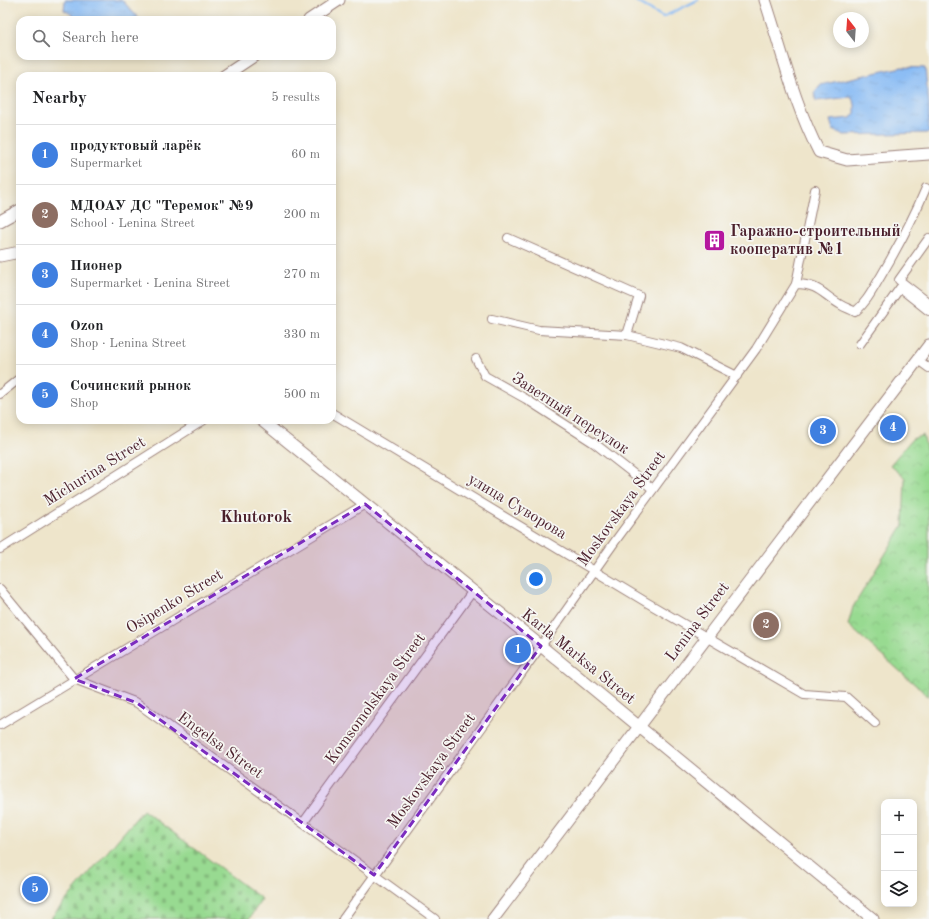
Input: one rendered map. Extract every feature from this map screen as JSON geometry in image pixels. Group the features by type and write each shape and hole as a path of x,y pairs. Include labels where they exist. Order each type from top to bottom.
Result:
{"main road":[{"path":"315,16 340,0"},
{"path":"765,0 798,106 807,129 820,152 847,160 929,154"},
{"path":"230,72 248,60"},
{"path":"0,221 16,212"},
{"path":"0,256 16,253"},
{"name":"Lenina Street","path":"493,919 929,345"},
{"name":"Karla Marksa Street","path":"266,424 472,592 541,646 873,919"}],"street":[{"path":"796,284 807,284 828,294 840,305 855,312 865,303 912,222 926,188"},
{"name":"Moskovskaya Street","path":"342,919 541,646 653,489 756,350 796,284 815,190"},
{"path":"508,238 639,296 627,335"},
{"path":"929,238 899,280 929,302"},
{"path":"860,344 900,288 929,311"},
{"path":"492,319 539,330 627,335 681,348 737,376"},
{"name":"Заветный переулок","path":"476,359 485,376 526,399 594,443 653,489"},
{"path":"918,360 929,368"},
{"path":"0,394 16,381"},
{"name":"улица Суворова","path":"336,415 804,694 846,697 875,723"},
{"name":"Michurina Street","path":"0,549 198,424"},
{"name":"Osipenko Street","path":"0,725 365,504"},
{"name":"Engelsa Street","path":"0,589 74,679 137,703 435,919"},
{"name":"Komsomolskaya Street","path":"303,823 472,592"}],"highlighted area":[{"path":"365,504 541,646 374,875 137,703 74,679"}],"green space":[{"path":"923,435 929,459 929,697 848,625 853,607 903,525 905,478 890,465 912,439"},
{"path":"143,810 262,899 249,919 50,919"}],"water":[{"path":"65,0 122,0 136,16 74,16 64,10"},
{"path":"902,67 925,68 929,105 929,133 844,135 833,130 830,120 851,118 855,113 855,104 851,97 816,101 814,93 820,85"}],"waterway":[{"path":"634,0 663,17 698,0"}],"place":[{"name":"Гаражно-строительный кооператив №1","path":"715,241"},
{"name":"Ozon","path":"893,428"},
{"name":"Пионер","path":"823,431"},
{"name":"МДОАУ ДС \"Теремок\" №9","path":"766,625"},
{"name":"продуктовый ларёк","path":"518,650"},
{"name":"Сочинский рынок","path":"35,889"}],"district":[{"name":"Khutorok","path":"256,517"}]}
